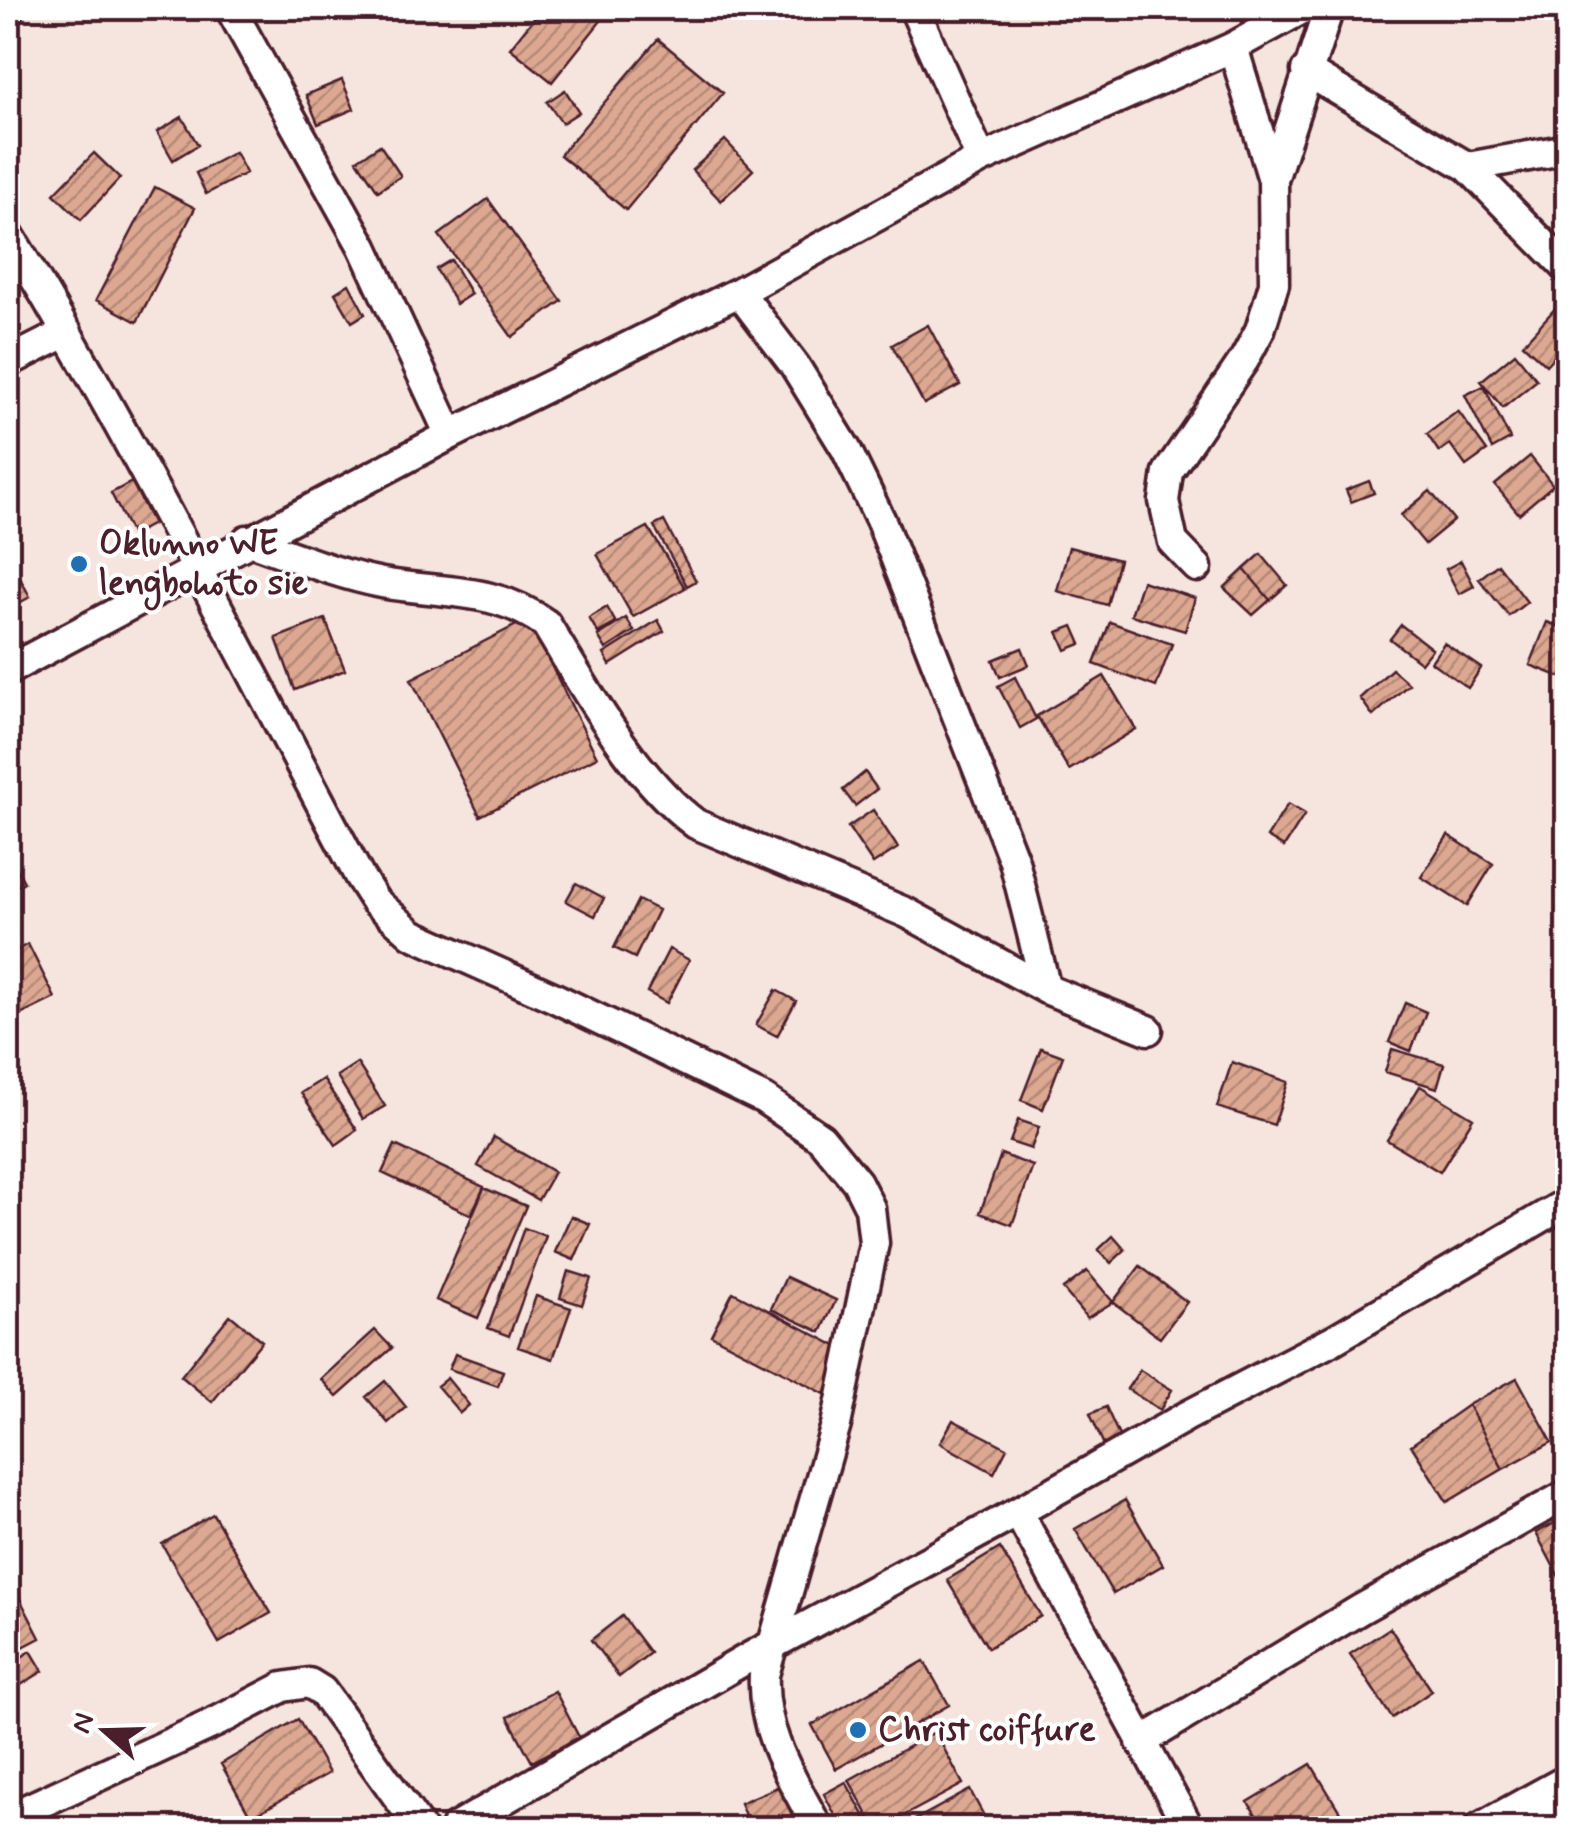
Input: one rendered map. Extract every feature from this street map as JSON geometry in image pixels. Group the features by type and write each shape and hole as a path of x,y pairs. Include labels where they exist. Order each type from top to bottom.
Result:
{"street":[{"path":"230,8 364,247 450,434"},
{"path":"914,8 982,159"},
{"path":"8,670 450,434 739,292 982,159 1233,47 1304,8"},
{"path":"1197,567 1173,542 1164,501 1168,472 1260,330 1274,284 1274,180 1329,8"},
{"path":"1233,47 1274,180"},
{"path":"1306,71 1468,167 1568,270"},
{"path":"1468,167 1568,149"},
{"path":"8,234 67,332 359,876 376,901 412,934 570,1004 764,1099 821,1138 857,1182 870,1208 874,1243 836,1425 763,1688 768,1726 818,1828"},
{"path":"739,292 795,366 846,450 881,521 1014,860 1046,989"},
{"path":"8,362 67,332"},
{"path":"247,540 379,582 493,596 524,608 546,624 649,782 696,824 907,914 1046,989 1148,1030"},
{"path":"455,1828 772,1646 1176,1422 1334,1340 1568,1202"},
{"path":"1142,1742 1378,1599 1568,1494"},
{"path":"1018,1512 1189,1828"},
{"path":"8,1818 283,1687 309,1684 322,1690 420,1828"},
{"path":"1479,1828 1568,1779"},
{"path":"1536,1798 1552,1828"}],"building":[{"path":"542,8 611,8 552,82 510,48"},
{"path":"1234,8 1274,8 1245,26"},
{"path":"658,39 723,93 626,210 560,155"},
{"path":"342,80 354,109 318,124 306,95"},
{"path":"565,90 579,112 562,123 547,102"},
{"path":"182,117 198,145 173,160 157,132"},
{"path":"725,140 753,170 721,201 692,170"},
{"path":"380,145 401,176 378,191 357,160"},
{"path":"235,152 246,173 206,194 196,173"},
{"path":"94,153 120,178 81,220 54,194"},
{"path":"155,187 195,208 137,322 96,300"},
{"path":"488,199 562,301 512,337 439,235"},
{"path":"451,260 471,294 456,304 436,269"},
{"path":"349,284 365,314 352,322 335,293"},
{"path":"1561,302 1568,308 1568,341 1546,365 1523,344"},
{"path":"928,325 960,385 924,404 892,345"},
{"path":"1515,353 1537,380 1503,408 1481,381"},
{"path":"1484,386 1510,439 1492,449 1465,395"},
{"path":"1458,411 1487,451 1466,466 1450,444 1439,452 1427,434"},
{"path":"1530,456 1553,485 1519,514 1495,485"},
{"path":"1369,481 1374,493 1351,502 1346,490"},
{"path":"132,482 153,524 132,535 111,493"},
{"path":"1430,491 1454,520 1425,544 1401,515"},
{"path":"664,521 696,581 687,586 654,526"},
{"path":"648,527 685,588 633,617 597,554"},
{"path":"1069,547 1119,560 1107,605 1057,591"},
{"path":"1261,554 1287,585 1270,600 1244,569"},
{"path":"8,555 30,597 8,609"},
{"path":"1461,561 1474,586 1459,594 1446,569"},
{"path":"1498,564 1527,602 1509,616 1479,579"},
{"path":"1244,569 1270,600 1253,615 1224,588"},
{"path":"1142,581 1195,598 1185,631 1131,615"},
{"path":"607,607 616,623 598,633 589,618"},
{"path":"626,618 634,631 606,649 598,636"},
{"path":"325,619 345,670 295,690 276,638"},
{"path":"528,619 597,757 480,816 411,679"},
{"path":"658,620 664,631 610,665 604,654"},
{"path":"1110,622 1172,644 1156,687 1094,664"},
{"path":"1547,622 1568,630 1568,667 1563,678 1530,665"},
{"path":"1401,625 1432,649 1421,663 1390,639"},
{"path":"1073,626 1081,644 1066,650 1058,632"},
{"path":"1444,643 1481,668 1468,688 1431,662"},
{"path":"1022,648 1029,665 1000,677 993,660"},
{"path":"1392,669 1409,684 1373,716 1360,698"},
{"path":"1104,676 1136,729 1069,770 1037,716"},
{"path":"1015,677 1036,719 1020,728 998,686"},
{"path":"865,772 877,789 855,806 843,790"},
{"path":"1288,804 1305,814 1284,847 1267,837"},
{"path":"873,810 898,848 873,864 848,827"},
{"path":"1448,835 1493,864 1467,906 1421,877"},
{"path":"8,852 24,882 8,891"},
{"path":"576,883 604,898 595,916 566,901"},
{"path":"638,900 658,910 635,958 614,948"},
{"path":"28,944 55,998 8,1021 8,955"},
{"path":"669,949 689,960 667,1003 647,992"},
{"path":"776,990 796,1001 777,1036 756,1025"},
{"path":"1405,1003 1426,1012 1411,1051 1389,1042"},
{"path":"1041,1048 1063,1056 1043,1109 1021,1100"},
{"path":"1392,1049 1444,1064 1437,1088 1385,1072"},
{"path":"1232,1062 1288,1082 1274,1125 1217,1107"},
{"path":"357,1063 385,1106 363,1119 337,1076"},
{"path":"323,1079 357,1130 336,1145 301,1093"},
{"path":"1420,1086 1473,1118 1440,1172 1387,1140"},
{"path":"1018,1120 1039,1127 1031,1149 1010,1142"},
{"path":"494,1137 554,1172 538,1200 478,1166"},
{"path":"395,1145 484,1187 471,1215 382,1173"},
{"path":"1001,1154 1033,1166 1012,1225 980,1213"},
{"path":"484,1188 526,1206 478,1318 436,1300"},
{"path":"571,1216 590,1224 574,1260 555,1252"},
{"path":"524,1228 546,1236 509,1336 488,1328"},
{"path":"1113,1236 1125,1250 1111,1263 1098,1250"},
{"path":"1140,1266 1187,1302 1160,1338 1113,1302"},
{"path":"568,1271 591,1278 582,1305 560,1298"},
{"path":"1087,1271 1113,1302 1087,1318 1063,1289"},
{"path":"786,1277 836,1300 821,1332 771,1309"},
{"path":"733,1292 848,1352 825,1394 711,1335"},
{"path":"536,1296 571,1308 553,1359 518,1347"},
{"path":"230,1315 262,1341 212,1402 181,1376"},
{"path":"375,1330 392,1348 337,1397 321,1379"},
{"path":"455,1354 503,1371 498,1386 449,1369"},
{"path":"1140,1370 1172,1390 1160,1410 1127,1389"},
{"path":"447,1378 469,1405 460,1413 437,1386"},
{"path":"1517,1378 1552,1442 1503,1469 1468,1405"},
{"path":"385,1381 406,1407 388,1423 366,1397"},
{"path":"1468,1405 1503,1469 1447,1502 1411,1445"},
{"path":"1106,1407 1120,1438 1104,1445 1090,1414"},
{"path":"953,1420 1007,1448 994,1473 940,1443"},
{"path":"1125,1500 1163,1565 1113,1594 1075,1529"},
{"path":"213,1514 271,1613 219,1643 162,1544"},
{"path":"1568,1516 1568,1594 1536,1533"},
{"path":"1000,1548 1041,1616 988,1648 947,1580"},
{"path":"18,1595 40,1638 17,1650 8,1631 8,1601"},
{"path":"622,1616 650,1653 619,1677 591,1640"},
{"path":"1390,1628 1432,1691 1392,1718 1350,1654"},
{"path":"31,1651 43,1671 8,1693 8,1665"},
{"path":"924,1661 949,1705 836,1769 812,1725"},
{"path":"555,1691 579,1737 532,1762 508,1717"},
{"path":"298,1719 329,1773 251,1817 221,1764"},
{"path":"935,1732 963,1784 875,1828 849,1780"},
{"path":"1311,1764 1340,1812 1315,1828 1264,1828 1248,1802"},
{"path":"846,1782 871,1828 842,1828 824,1794"},
{"path":"780,1786 792,1815 750,1828 740,1803"},
{"path":"970,1790 984,1816 962,1828 900,1828"},
{"path":"1340,1812 1350,1828 1315,1828"}],"place":[{"name":"Oklunno WE lengbohoto sie","path":"79,564"},
{"name":"Christ coiffure","path":"858,1730"}]}
